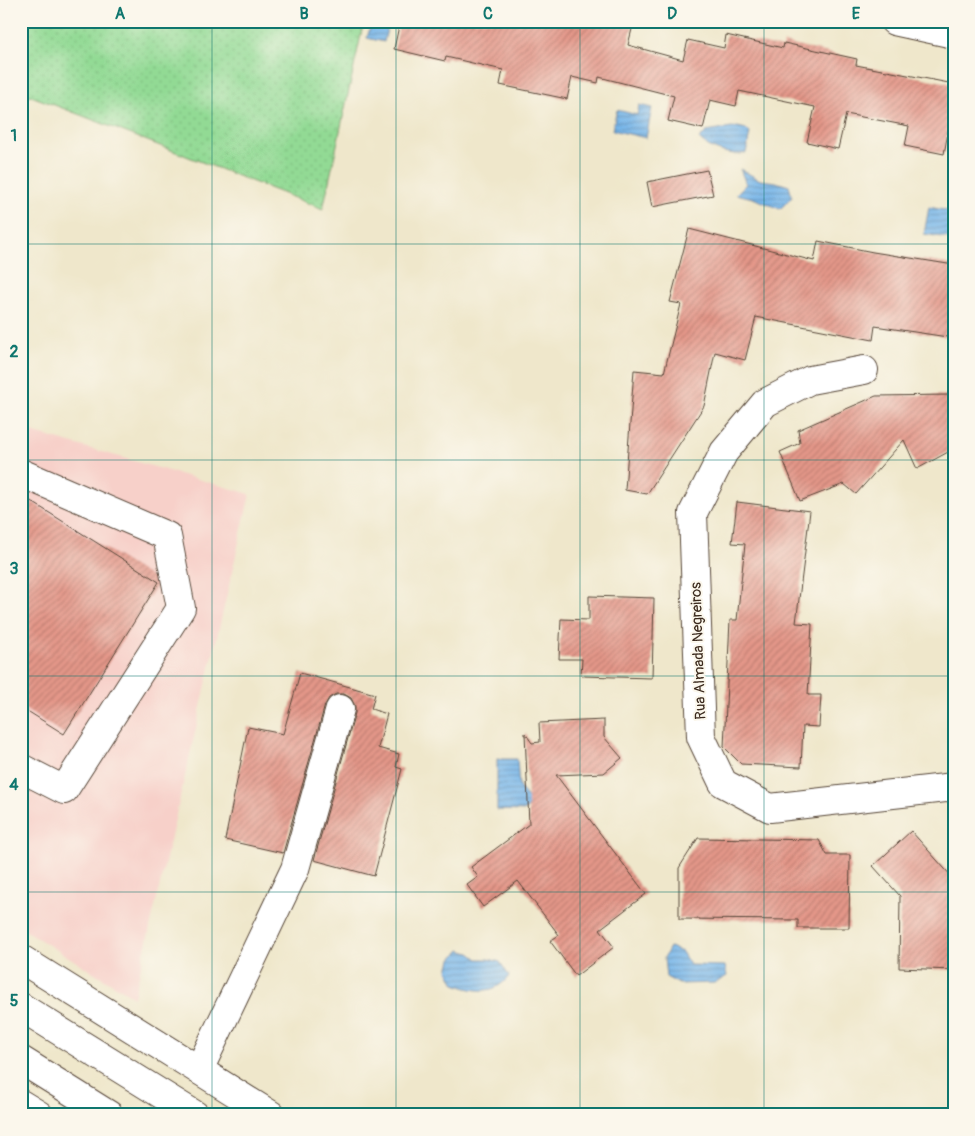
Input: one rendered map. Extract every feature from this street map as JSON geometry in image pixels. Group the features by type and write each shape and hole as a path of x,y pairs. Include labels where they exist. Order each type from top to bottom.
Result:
{"street":[{"path":"894,21 954,34"},
{"name":"Rua Almada Negreiros","path":"864,370 810,380 765,403 724,452 693,513 701,737 723,783 770,808 954,787"},
{"path":"21,473 166,536 181,608 64,790 21,768"},
{"path":"199,1070 295,868 340,709"},
{"path":"21,959 271,1115"},
{"path":"21,1007 195,1115"},
{"path":"21,1060 109,1115"},
{"path":"21,1104 39,1115"}],"shaded area":[{"path":"21,429 250,494 134,997 21,928"}],"green space":[{"path":"21,21 364,21 323,209 21,92"}],"water":[{"path":"372,21 389,21 384,42 367,38"},
{"path":"639,105 652,108 646,138 612,130 617,110 637,115"},
{"path":"738,127 746,129 750,133 746,153 734,154 721,151 708,146 699,139 706,132"},
{"path":"740,169 760,180 789,186 792,197 780,209 753,198 736,194 746,184"},
{"path":"929,207 954,212 954,239 924,234"},
{"path":"497,759 517,759 519,787 533,803 524,811 497,810"},
{"path":"670,947 682,952 690,965 725,966 727,976 715,983 679,984 666,977 664,958"},
{"path":"460,950 470,953 478,959 500,962 509,976 491,989 477,990 455,984 448,970 451,960"}],"building":[{"path":"400,21 634,21 628,45 683,60 688,40 724,48 726,35 783,48 784,43 857,59 856,65 954,84 954,100 944,154 905,146 909,126 846,114 838,149 807,142 815,107 739,91 736,106 710,100 703,129 668,121 674,96 599,77 598,83 572,77 567,99 500,85 503,70 446,57 445,61 394,49"},
{"path":"707,170 713,195 652,207 647,182"},
{"path":"689,229 814,261 818,241 954,265 954,338 875,326 873,340 756,317 745,360 715,352 704,406 647,494 625,490 634,370 664,373 681,304 670,302"},
{"path":"949,395 950,451 917,469 904,440 856,494 844,484 800,501 780,452 800,443 798,430 876,396"},
{"path":"21,495 159,582 64,734 21,707"},
{"path":"737,502 810,511 796,623 812,624 808,695 821,695 819,727 803,726 801,767 741,764 724,747 730,620 737,620 745,544 732,543"},
{"path":"589,596 654,598 652,678 581,676 582,659 559,659 561,619 589,620"},
{"path":"300,673 375,694 371,709 387,714 378,748 399,754 396,767 402,769 374,876 314,860 355,713 355,706 351,698 344,694 336,694 329,698 325,705 283,853 225,840 248,727 283,734"},
{"path":"604,720 604,737 622,758 604,773 556,775 646,894 600,929 614,947 576,976 550,941 559,935 518,881 483,907 467,885 478,877 471,867 529,824 525,733 532,743 540,742 539,723"},
{"path":"911,831 953,878 954,970 899,968 900,896 873,866"},
{"path":"698,838 819,840 827,855 850,855 849,928 798,928 798,920 679,919 679,868"}]}
